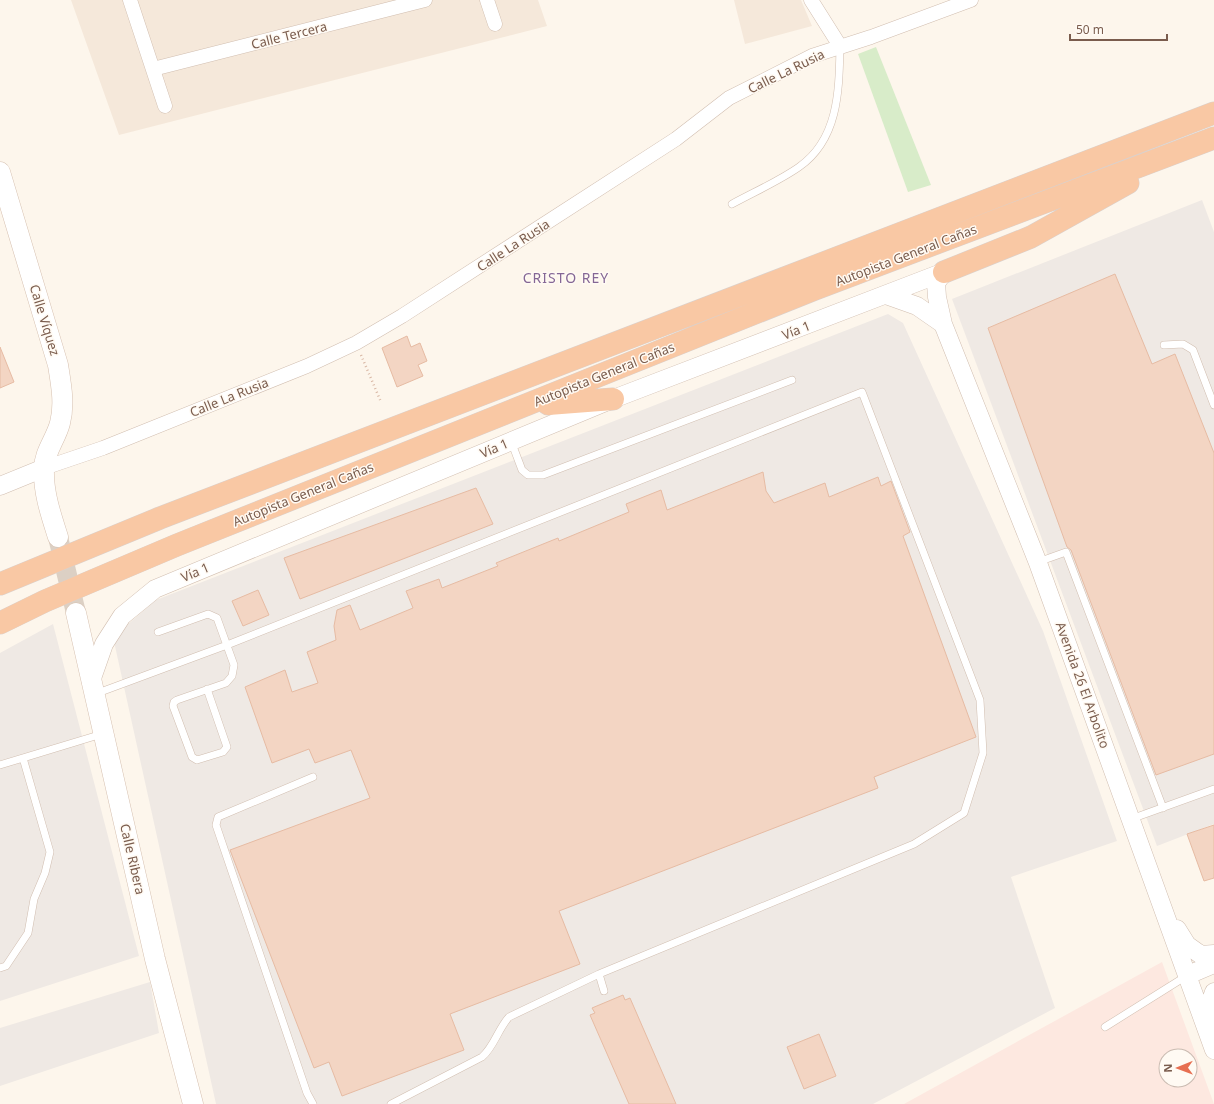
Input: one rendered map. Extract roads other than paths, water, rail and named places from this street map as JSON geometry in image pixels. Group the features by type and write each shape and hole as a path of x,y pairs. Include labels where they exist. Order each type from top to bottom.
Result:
{"highway":[{"name":"Autopista General Cañas","path":"0,584 160,518 1214,113"},
{"name":"Autopista General Cañas","path":"0,623 45,601 177,545 815,289 1210,140"},
{"path":"944,272 1031,237 1210,140"},
{"path":"524,406 614,399"}],"main road":[{"name":"Calle Víquez","path":"2,185 58,365 62,396 60,422 47,454 44,468"},
{"path":"44,468 46,494 58,537"},
{"name":"Calle Ribera","path":"76,613 156,959 193,1104"}],"street":[{"path":"130,0 165,106"},
{"name":"Calle Tercera","path":"153,69 425,0"},
{"path":"487,0 495,24"},
{"path":"811,0 840,46"},
{"name":"Calle La Rusia","path":"44,468 103,448 285,375 356,343 402,316 670,143 729,98 812,56 871,37 971,0"},
{"name":"Vía 1","path":"93,688 104,644 122,616 155,589 614,399 944,272"},
{"name":"Avenida 26 El Arbolito","path":"944,272 936,283 937,297 943,324 1038,562 1214,1050"},
{"path":"886,295 917,306 943,324"},
{"path":"0,486 44,468"},
{"path":"1137,837 1153,861 1178,931 1187,945 1201,954 1214,954"},
{"path":"1188,975 1214,964"},
{"path":"1205,1027 1207,1012 1214,992"}],"lane":[{"path":"732,204 800,166 826,137 831,126 838,95 840,46"},
{"path":"1164,345 1183,344 1193,350 1214,406"},
{"path":"511,441 522,470 528,475 543,475 792,380"},
{"path":"93,688 227,645 862,392 980,700 983,753 964,813 914,844 599,974 509,1017 502,1024 487,1053 482,1057 391,1104"},
{"path":"1038,562 1066,552 1163,808"},
{"path":"158,632 208,614 213,615 217,618 234,665 232,676 226,683 207,689 174,702 173,706 192,757 197,760 224,752 227,747 207,689"},
{"path":"0,765 104,733"},
{"path":"0,968 6,966 28,933 34,899 45,873 50,852 23,758"},
{"path":"313,777 218,817 216,825 307,1093 313,1104"},
{"path":"1131,820 1214,789"},
{"path":"599,974 604,991"},
{"path":"1104,1027 1188,975"}],"tunnel":[{"path":"58,537 76,613"}],"district":[{"name":"CRISTO REY","path":"566,278"}]}
